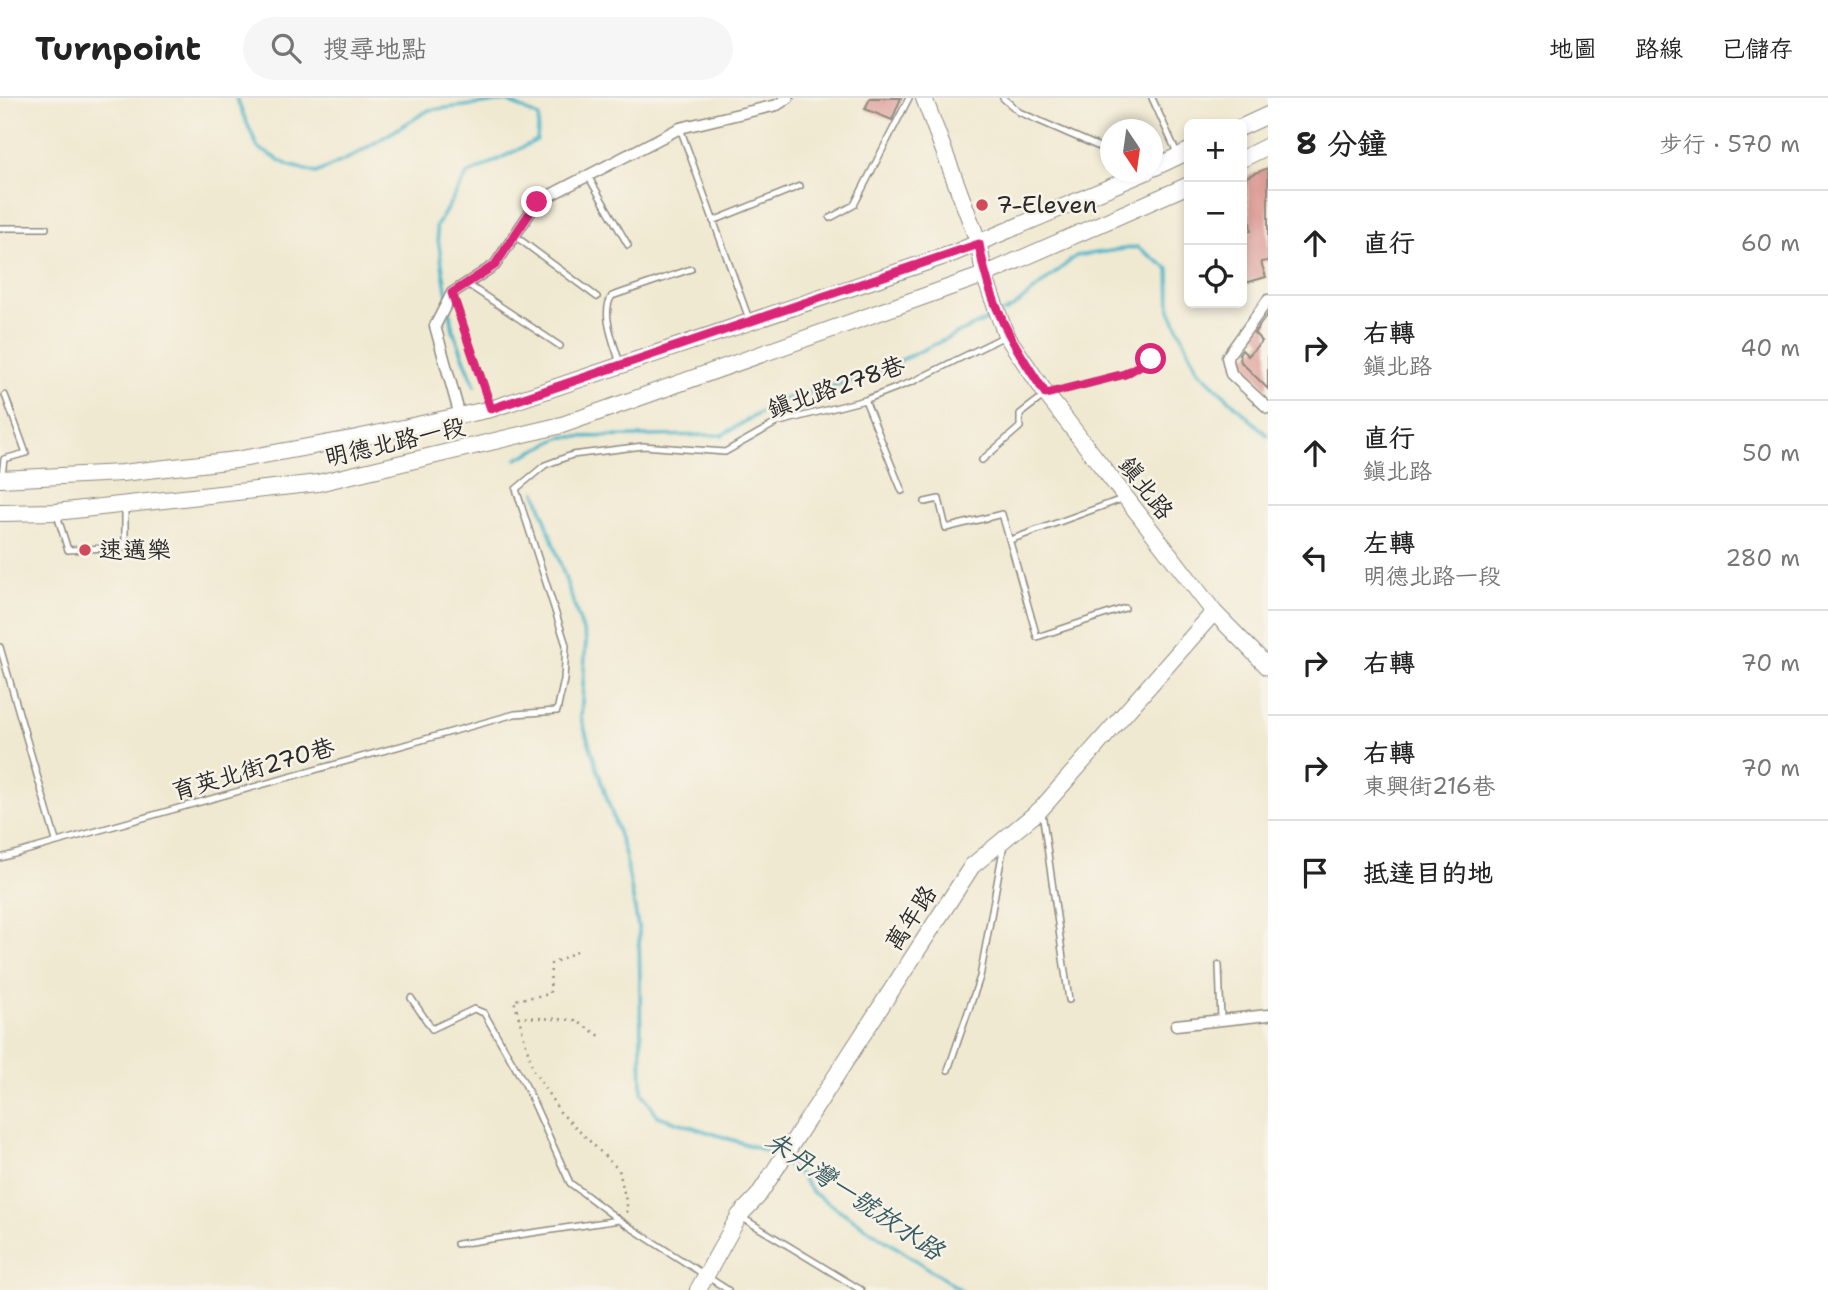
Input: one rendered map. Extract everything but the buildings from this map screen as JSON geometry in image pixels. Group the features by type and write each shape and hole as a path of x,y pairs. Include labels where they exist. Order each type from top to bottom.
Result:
{"street":[{"path":"460,416 435,326 452,293 495,265 537,202 680,128 777,105 788,98"},
{"path":"924,98 979,244 984,275"},
{"path":"1247,125 1268,115"},
{"path":"1247,157 1266,149"},
{"name":"明德北路一段","path":"1163,163 1184,153"},
{"name":"明德北路一段","path":"1,479 122,473 236,460 491,409 979,244 1121,182"},
{"name":"明德北路一段","path":"0,513 56,512 318,483 562,425 984,275 1184,187"},
{"name":"鎮北路","path":"984,275 1005,330 1046,394 1214,612 1268,667"},
{"path":"1268,300 1227,356 1231,374 1268,408"},
{"name":"萬年路","path":"702,1283 740,1216 782,1158 972,866 1041,809 1214,612"},
{"path":"1176,1025 1268,1015"}],"lane":[{"path":"830,218 854,205 909,98"},
{"path":"1003,98 1019,112 1100,147"},
{"path":"1152,98 1184,153"},
{"path":"680,128 749,321"},
{"path":"588,176 628,245"},
{"path":"713,221 800,186"},
{"path":"0,228 46,228"},
{"path":"514,236 597,297"},
{"path":"621,367 607,312 612,296 691,269"},
{"path":"467,284 560,346"},
{"path":"452,293 491,409"},
{"name":"鎮北路278巷","path":"516,489 545,466 572,455 643,446 725,452 776,423 865,400 914,381 1005,330"},
{"path":"982,460 1020,427 1020,414 1046,394 1125,374 1151,359"},
{"path":"1,479 4,459 26,453 5,396"},
{"path":"865,400 902,491"},
{"name":"育英北街270巷","path":"0,858 515,713 557,711 564,680 566,645 516,489"},
{"path":"1010,540 1125,498"},
{"path":"925,502 939,499 946,528 1002,514 1037,637 1125,608"},
{"path":"56,512 68,550 125,547 125,503"},
{"path":"0,647 56,841"},
{"path":"1041,809 1069,1000"},
{"path":"948,1070 980,976 1005,838"},
{"path":"1219,965 1222,1020"},
{"path":"411,998 432,1029 474,1009 484,1013 526,1086 570,1184 702,1283 728,1290"},
{"path":"740,1216 861,1290"},
{"path":"457,1244 619,1220"}],"path":[{"path":"578,951 551,964 550,994 513,1000 533,1070 560,1112 620,1170 628,1210 619,1220"},
{"path":"519,1017 575,1020 603,1038"}],"waterway":[{"path":"236,98 258,148 288,165 316,173 353,156 429,110 507,101 539,117 537,140 467,175 436,227 447,295"},
{"path":"1002,313 1014,307 1076,256 1137,247 1169,269 1170,310 1198,370 1268,436"},
{"path":"449,306 453,330 475,386"},
{"path":"517,459 562,437 722,435 784,399 861,379 995,316"},
{"name":"朱丹灣一號放水路","path":"536,492 586,640 581,718 625,854 639,932 642,1092 658,1116 767,1151 777,1158"},
{"name":"朱丹灣一號放水路","path":"786,1165 799,1174 812,1192 961,1290"}],"place":[{"name":"7-Eleven","path":"982,205"},
{"name":"速邁樂","path":"85,550"}],"route":[{"path":"537,202 495,265 452,293 491,409 979,244 984,275 1006,335 1046,394 1125,374 1151,359"}]}
